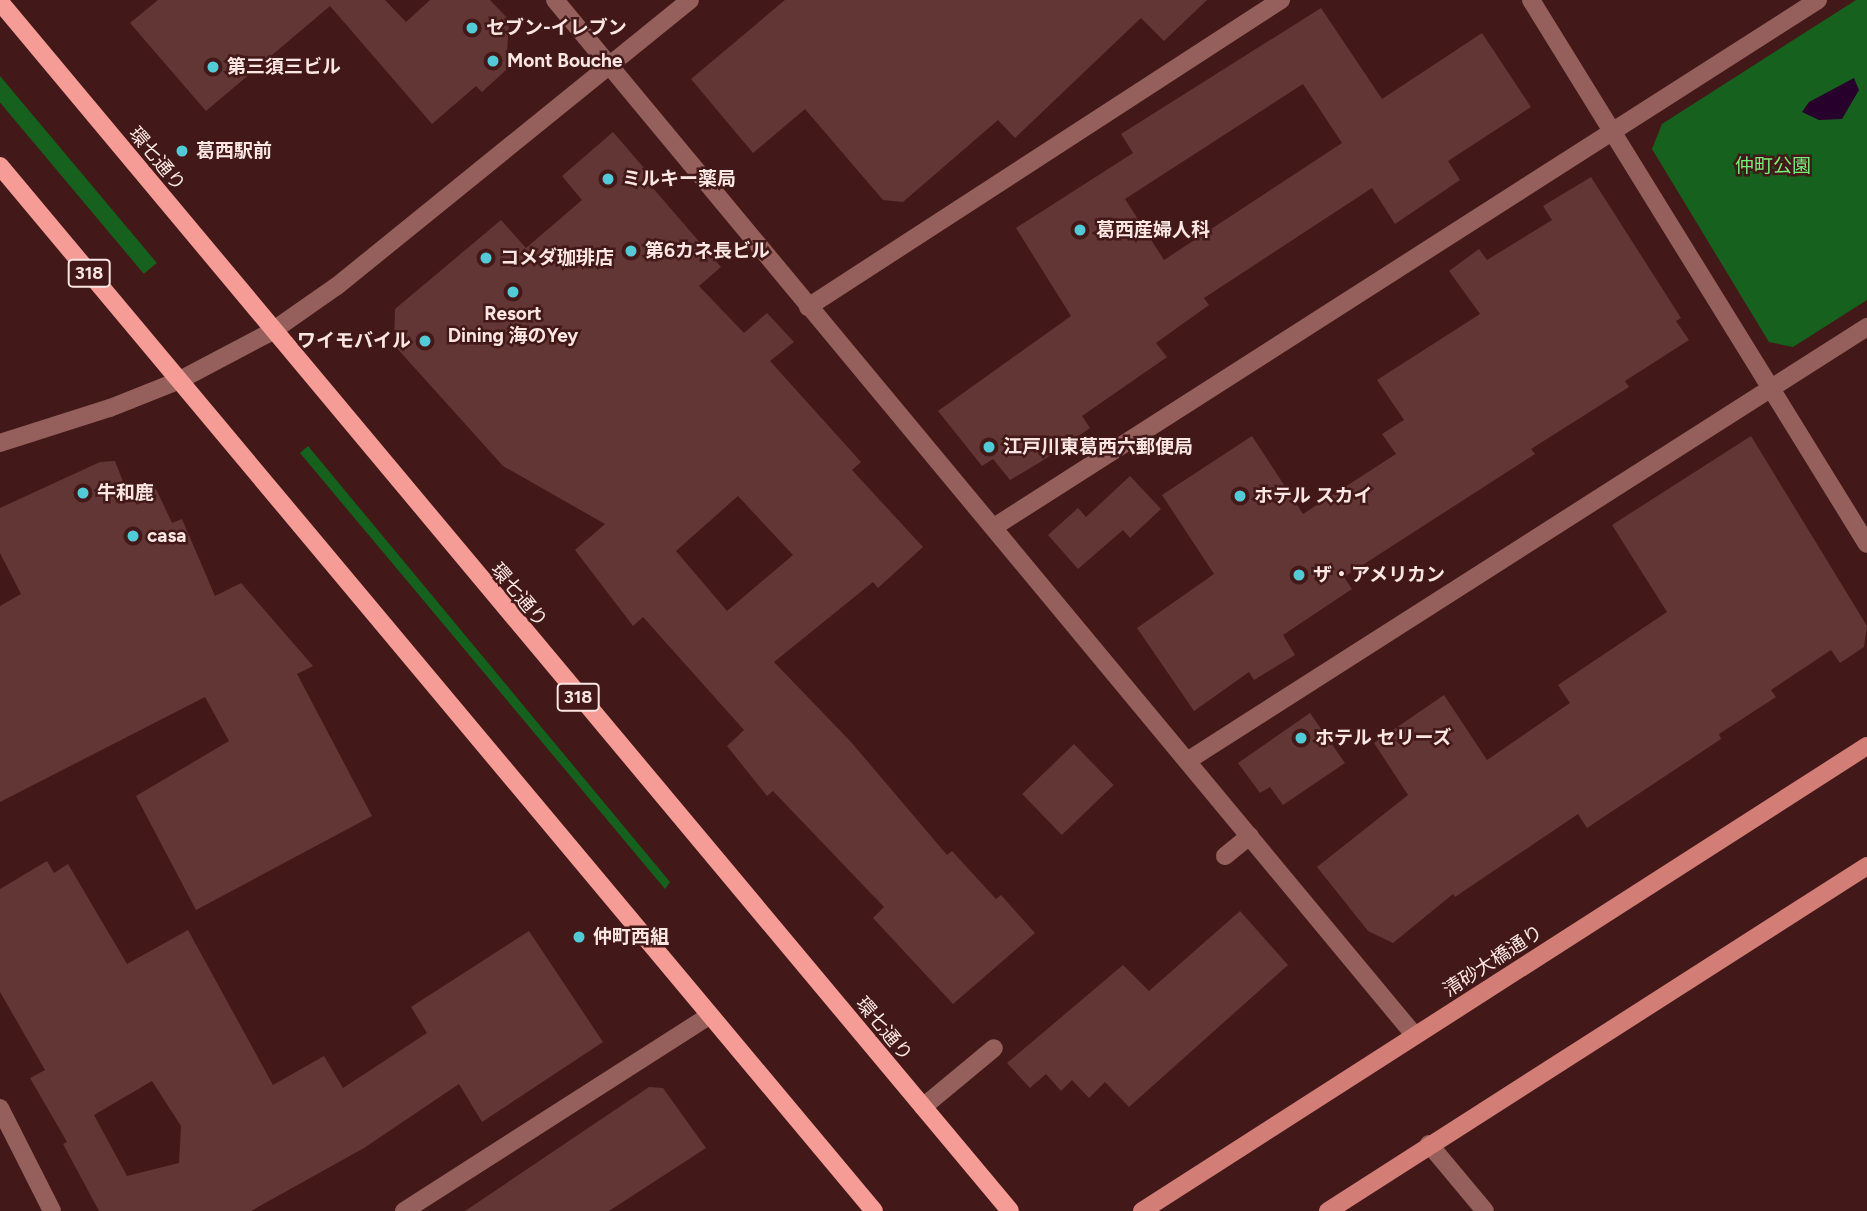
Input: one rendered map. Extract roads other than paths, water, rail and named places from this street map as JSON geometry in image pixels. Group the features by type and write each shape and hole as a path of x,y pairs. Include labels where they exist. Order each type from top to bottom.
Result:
{"main road":[{"name":"環七通り","path":"0,2 271,332 1010,1211"},
{"name":"318","path":"0,166 874,1211"},
{"name":"清砂大橋通り","path":"1142,1211 1867,746"},
{"path":"1328,1211 1867,866"}],"street":[{"path":"555,0 1415,1036"},
{"path":"0,443 110,408 178,381 271,332 337,286 690,0"},
{"path":"808,307 1281,0"},
{"path":"1531,0 1867,544"},
{"path":"994,527 1818,0"},
{"path":"1187,761 1867,327"},
{"path":"1225,856 1250,836"},
{"path":"404,1211 709,1016"},
{"path":"923,1107 994,1048"},
{"path":"0,1108 52,1211"},
{"path":"1429,1144 1485,1211"}],"place":[{"name":"セブン-イレブン","path":"472,28"},
{"name":"Mont Bouche","path":"493,61"},
{"name":"第三須三ビル","path":"213,67"},
{"name":"葛西駅前","path":"182,151"},
{"name":"ミルキー薬局","path":"608,179"},
{"name":"葛西産婦人科","path":"1080,230"},
{"name":"第6カネ長ビル","path":"631,251"},
{"name":"コメダ珈琲店","path":"486,258"},
{"name":"Resort Dining 海のYey","path":"513,292"},
{"name":"ワイモバイル","path":"425,341"},
{"name":"江戸川東葛西六郵便局","path":"989,447"},
{"name":"牛和鹿","path":"83,493"},
{"name":"ホテル スカイ","path":"1240,496"},
{"name":"casa","path":"133,536"},
{"name":"ザ・アメリカン","path":"1299,575"},
{"name":"ホテル セリーズ","path":"1301,738"},
{"name":"仲町西組","path":"579,937"}],"park label":[{"name":"仲町公園","path":"1773,166"}]}
